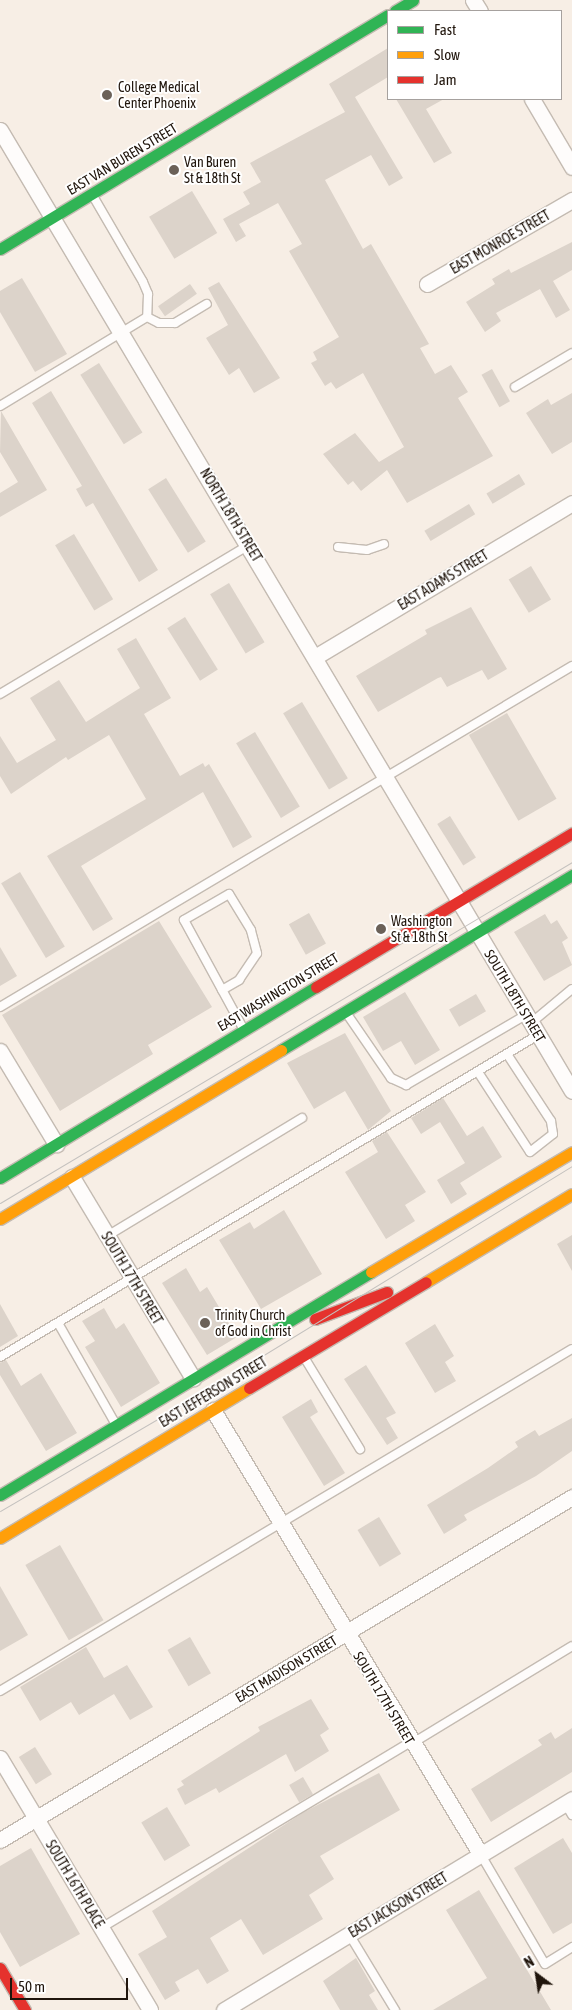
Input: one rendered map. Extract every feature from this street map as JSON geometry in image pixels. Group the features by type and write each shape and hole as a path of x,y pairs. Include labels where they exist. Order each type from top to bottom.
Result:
{"main road":[{"path":"396,10 413,0"},
{"name":"EAST VAN BUREN STREET","path":"0,249 387,16"},
{"name":"EAST WASHINGTON STREET","path":"0,1178 572,833"},
{"path":"3,1217 572,875"},
{"name":"EAST JEFFERSON STREET","path":"0,1495 572,1152"},
{"name":"EAST JEFFERSON STREET","path":"0,1538 572,1194"},
{"name":"EAST JEFFERSON STREET","path":"255,1343 442,1272"},
{"path":"0,1968 25,2010"}],"street":[{"path":"533,100 572,167"},
{"name":"NORTH 18TH STREET","path":"0,130 388,778 458,901"},
{"name":"EAST MONROE STREET","path":"427,284 572,200"},
{"name":"EAST ADAMS STREET","path":"315,657 572,503"},
{"name":"SOUTH 18TH STREET","path":"458,901 572,1091"},
{"path":"0,1051 56,1144"},
{"name":"SOUTH 17TH STREET","path":"72,1177 193,1378"},
{"name":"SOUTH 17TH STREET","path":"213,1410 411,1743 481,1855"},
{"name":"EAST MADISON STREET","path":"0,1840 572,1497"},
{"name":"SOUTH 16TH PLACE","path":"0,1758 150,2010"},
{"name":"EAST JACKSON STREET","path":"224,2010 481,1855 570,1806"}],"lane":[{"path":"92,194 143,282 148,294 147,317"},
{"path":"147,317 159,324 175,323 207,304"},
{"path":"0,406 147,317"},
{"path":"515,387 572,353"},
{"path":"338,547 368,550 384,544"},
{"path":"0,694 248,545"},
{"path":"0,1007 388,778 572,666"},
{"path":"222,990 239,980 257,954 251,930 229,894 184,920 222,990 245,1030"},
{"path":"0,1357 507,1054 532,1024 572,989"},
{"path":"346,1012 391,1078 406,1085 532,1024"},
{"path":"478,1072 530,1152 553,1134 551,1121 507,1054"},
{"path":"107,1236 302,1118"},
{"path":"536,1148 549,1166"},
{"path":"58,1323 117,1424"},
{"path":"0,1691 572,1349"},
{"path":"303,1355 360,1449"},
{"path":"101,1928 572,1646"},
{"path":"481,1855 545,1964 572,1947"},
{"path":"349,1934 395,2010"}],"building":[{"path":"387,49 387,78 355,97 403,178 389,186 371,155 325,180 363,249 371,244 429,344 420,348 435,374 451,365 468,392 458,398 493,456 407,503 387,470 361,491 353,481 348,485 323,454 355,433 379,462 404,447 363,373 336,389 331,382 325,386 311,363 317,360 313,352 339,337 289,251 302,244 278,203 239,224 246,236 236,242 223,219 250,204 243,192 261,182 250,163 345,112 329,84"},
{"path":"397,100 442,100 426,109 452,153 434,163"},
{"path":"192,191 217,233 174,259 149,217"},
{"path":"572,242 572,270 553,281 570,310 556,318 540,289 496,313 501,321 485,332 466,302 495,284 492,279 509,269 511,273"},
{"path":"22,278 67,354 35,372 0,312 0,291"},
{"path":"219,282 280,378 254,393 239,368 229,375 206,338 228,325 208,288"},
{"path":"190,284 197,294 165,316 158,306"},
{"path":"99,363 142,433 124,444 80,375"},
{"path":"492,369 510,401 499,407 482,375"},
{"path":"51,391 158,570 139,582 93,503 86,507 76,489 82,486 32,403"},
{"path":"572,393 572,442 552,454 526,413 548,399 551,405"},
{"path":"1,411 47,490 0,517 0,493 18,482 0,452"},
{"path":"519,474 525,484 493,504 486,494"},
{"path":"166,478 206,542 188,553 148,489"},
{"path":"469,504 475,514 431,541 424,531"},
{"path":"74,534 113,599 94,610 55,545"},
{"path":"531,566 551,599 529,613 509,579"},
{"path":"229,583 265,642 246,653 210,594"},
{"path":"471,607 507,669 488,680 482,670 447,687 441,677 438,678 378,712 356,676 427,634 425,630"},
{"path":"185,617 218,670 200,681 167,628"},
{"path":"136,638 171,698 144,714 180,776 203,763 205,767 209,764 252,837 233,848 203,792 81,866 113,919 93,931 47,856 146,799 109,735 68,760 66,757 11,794 0,776 0,736 17,763 56,740 30,698 59,680 86,722 140,688 117,649"},
{"path":"302,702 348,778 329,790 283,713"},
{"path":"507,713 556,799 518,821 469,735"},
{"path":"255,732 300,807 281,818 236,743"},
{"path":"450,816 476,858 463,866 437,824"},
{"path":"20,872 65,947 46,958 1,883"},
{"path":"309,913 326,944 306,955 289,924"},
{"path":"545,914 551,924 557,920 568,938 562,942 572,965 544,981 514,932"},
{"path":"159,921 212,1007 148,1045 153,1054 60,1111 2,1015"},
{"path":"0,947 17,976 0,986"},
{"path":"405,992 440,1050 415,1065 401,1041 383,1051 363,1017"},
{"path":"476,994 486,1011 459,1027 449,1010"},
{"path":"345,1033 391,1111 368,1130 345,1091 314,1109 287,1063"},
{"path":"443,1098 467,1136 483,1126 502,1157 460,1183 467,1194 451,1204 437,1180 465,1163 440,1122 421,1134 411,1118"},
{"path":"387,1132 426,1192 405,1205 415,1221 386,1239 345,1172 378,1152 372,1141"},
{"path":"284,1210 322,1274 261,1309 219,1240 250,1222 254,1229"},
{"path":"572,1235 572,1271 557,1244"},
{"path":"186,1268 200,1292 207,1287 237,1337 207,1355 162,1283"},
{"path":"0,1304 18,1336 0,1347"},
{"path":"104,1308 116,1329 124,1323 160,1383 121,1407 85,1347 95,1341 82,1321"},
{"path":"435,1324 454,1356 445,1362 456,1381 435,1393 405,1343"},
{"path":"6,1360 21,1386 41,1373 77,1433 46,1451 0,1375 0,1363"},
{"path":"366,1365 396,1413 386,1418 398,1438 387,1445 344,1379"},
{"path":"311,1399 318,1412 310,1417 345,1473 324,1486 282,1417"},
{"path":"572,1418 572,1451 536,1476 464,1515 467,1520 444,1534 427,1505 488,1468 518,1447 515,1442 535,1430 539,1436"},
{"path":"379,1517 401,1554 380,1567 358,1530"},
{"path":"60,1545 104,1620 69,1640 25,1565"},
{"path":"0,1586 28,1635 0,1651"},
{"path":"190,1637 211,1673 188,1686 167,1650"},
{"path":"86,1647 104,1678 127,1665 153,1707 130,1720 114,1694 79,1715 71,1702 40,1721 20,1687"},
{"path":"311,1699 329,1729 320,1735 329,1751 295,1772 286,1754 219,1793 216,1788 185,1805 177,1789 184,1785 181,1781 260,1731 258,1727"},
{"path":"572,1728 572,1772 491,1822 471,1789 542,1745 538,1740 551,1732 555,1739"},
{"path":"35,1747 52,1774 36,1784 19,1757"},
{"path":"379,1773 400,1810 320,1856 334,1879 309,1895 323,1919 263,1955 241,1919 210,1938 229,1971 207,1984 198,1969 175,1982 180,1991 165,2000 138,1954 167,1937 152,1911 304,1812"},
{"path":"303,1777 313,1794 299,1802 289,1785"},
{"path":"167,1807 190,1846 164,1861 141,1822"},
{"path":"563,1838 572,1853 572,1923 553,1934 514,1868"},
{"path":"31,1848 80,1934 20,1967 0,1932 0,1866"},
{"path":"479,1890 551,2010 433,2010 487,1978 446,1910"},
{"path":"356,1958 375,1991 369,1995 378,2010 340,2010 323,1981"}],"tram line":[{"path":"0,1203 572,862"},
{"path":"0,1511 200,1394 572,1166"}],"traffic: fast":[{"path":"397,10 413,0"},
{"path":"0,249 387,16"},
{"path":"281,1050 572,875"},
{"path":"0,1178 316,987"},
{"path":"0,1495 371,1272"}],"traffic: slow":[{"path":"0,1219 281,1050"},
{"path":"371,1272 572,1152"},
{"path":"426,1282 572,1194"},
{"path":"0,1538 249,1388"}],"traffic: jam":[{"path":"316,987 572,833"},
{"path":"249,1388 426,1282"},
{"path":"315,1319 387,1292"},
{"path":"0,1968 25,2010"}],"place":[{"name":"College Medical Center Phoenix","path":"107,95"},
{"name":"Van Buren St & 18th St","path":"174,170"},
{"name":"Washington St & 18th St","path":"381,929"},
{"name":"Trinity Church of God in Christ","path":"205,1323"}]}
